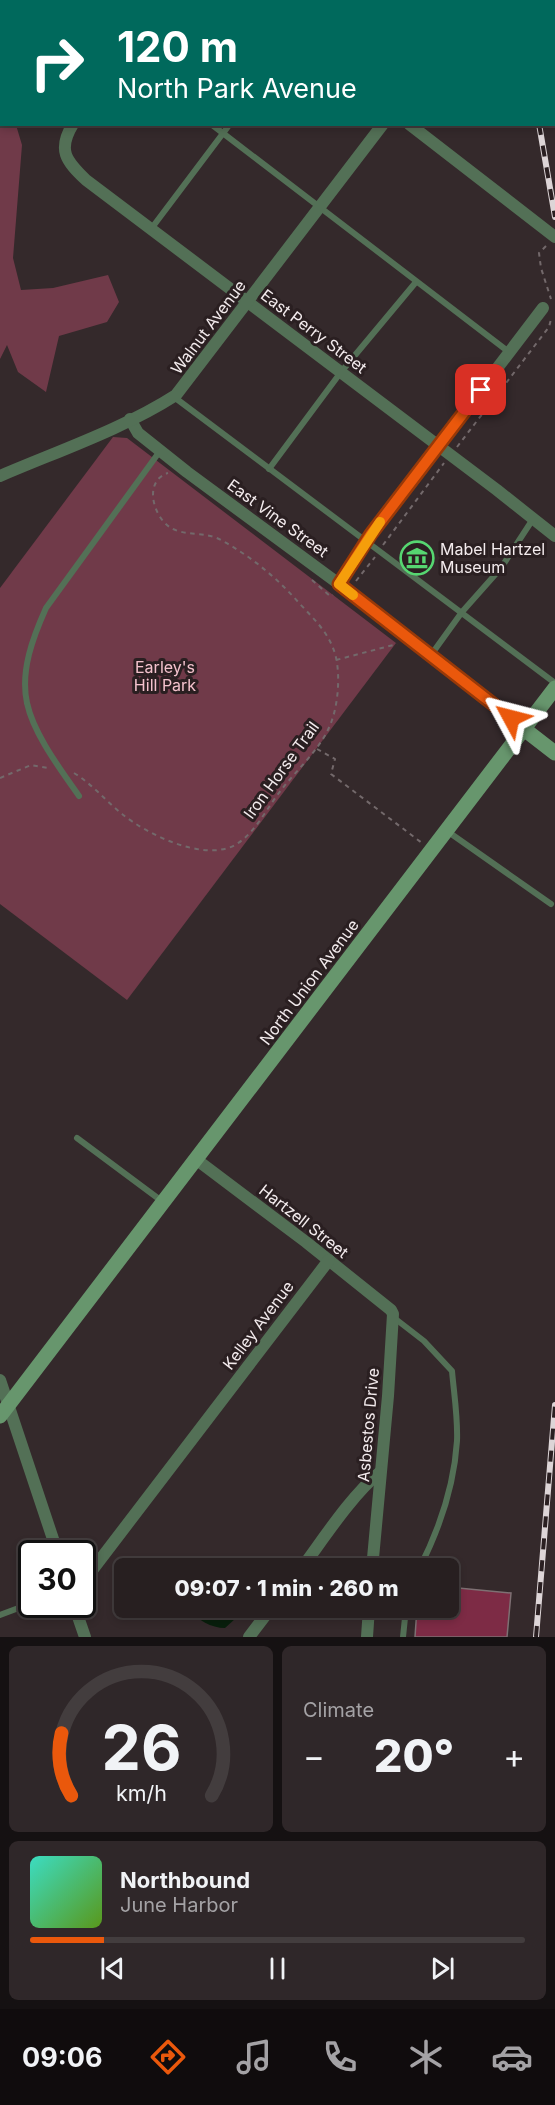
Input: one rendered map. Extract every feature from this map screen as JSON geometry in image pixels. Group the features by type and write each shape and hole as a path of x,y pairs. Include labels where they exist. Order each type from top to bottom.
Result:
{"main road":[{"name":"North Union Avenue","path":"4,1411 555,688"},
{"path":"524,729 555,753"}],"street":[{"name":"East Perry Street","path":"73,126 66,137 64,151 70,164 106,197 341,372 555,536"},
{"name":"Walnut Avenue","path":"0,476 130,419 173,397 183,387 381,126"},
{"path":"412,126 555,237"},
{"path":"339,584 365,542 543,308"},
{"name":"East Vine Street","path":"130,419 138,433 339,584 524,729"},
{"name":"Hartzell Street","path":"196,1160 329,1260 392,1313"},
{"name":"Kelley Avenue","path":"96,1561 329,1260"},
{"name":"Asbestos Drive","path":"373,1558 388,1396 392,1313"},
{"path":"0,1380 4,1411 53,1540"},
{"path":"309,1558 355,1498 380,1472"},
{"path":"78,1618 85,1637"},
{"path":"249,1637 263,1618"},
{"path":"368,1637 369,1618"}],"lane":[{"path":"213,126 509,352"},
{"path":"151,230 229,126"},
{"path":"269,469 341,372 416,282"},
{"path":"173,397 555,683"},
{"path":"79,796 44,744 27,703 26,671 33,637 46,608 161,451"},
{"path":"431,655 461,614 501,568 533,519"},
{"path":"447,830 551,904"},
{"path":"77,1138 164,1202"},
{"path":"392,1313 424,1341 452,1371 457,1440 450,1494 434,1541 425,1558"},
{"path":"0,1615 18,1609"},
{"path":"403,1637 405,1618"}],"path":[{"name":"Iron Horse Trail","path":"0,778 31,765 75,773 93,786 124,816 142,827 183,846 202,851 218,851 236,844 258,825 268,806 316,748 332,720 336,699 336,660 334,649 325,632 282,584 258,564 217,538 176,530 163,522 154,508 153,490 160,477 171,473"},
{"path":"336,660 411,640"},
{"path":"316,748 335,759 331,774 432,850"}],"green space":[{"path":"0,126 16,126 22,145 13,258 21,290 53,288 108,275 119,302 107,322 59,336 46,392 18,372 7,345 0,359"},
{"name":"Earley's Hill Park","path":"113,437 127,438 396,643 127,1000 0,904 0,588"}],"shaded area":[{"path":"199,1618 235,1619 225,1628 215,1627"}],"building":[{"path":"459,1588 511,1593 507,1637 415,1637 416,1618 459,1618"}],"railway":[{"path":"539,126 555,217"},
{"path":"536,1637 555,1405"}],"slow traffic":[{"path":"353,595 339,584 380,522"}],"place":[{"name":"Mabel Hartzel Museum","path":"417,558"}],"route":[{"path":"481,390 371,534 339,584 511,718"}]}
